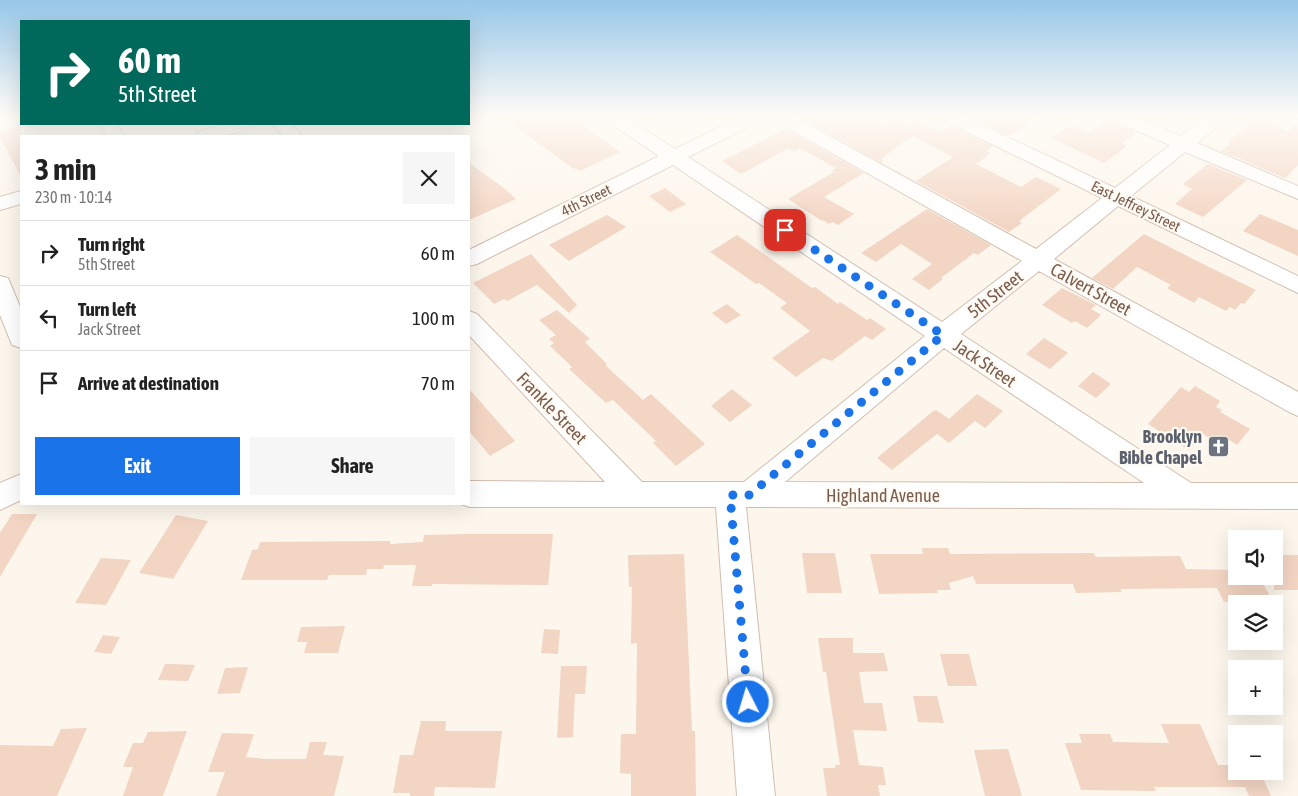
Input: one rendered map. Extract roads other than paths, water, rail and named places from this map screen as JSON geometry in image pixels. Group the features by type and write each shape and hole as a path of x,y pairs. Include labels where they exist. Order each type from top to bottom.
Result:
{"street":[{"name":"Jack Street","path":"667,152 1185,495"},
{"name":"4th Street","path":"470,259 684,152"},
{"name":"Calvert Street","path":"845,152 1298,405"},
{"name":"East Jeffrey Street","path":"1024,152 1298,285"},
{"name":"5th Street","path":"739,495 1173,152"},
{"path":"1202,152 1298,194"},
{"path":"0,204 20,197"},
{"path":"0,284 20,335"},
{"name":"Frankle Street","path":"470,321 636,495"},
{"path":"0,497 20,487"},
{"name":"Highland Avenue","path":"470,494 1298,496"},
{"path":"739,495 756,796"}],"place":[{"name":"Brooklyn Bible Chapel","path":"1218,446"}]}
